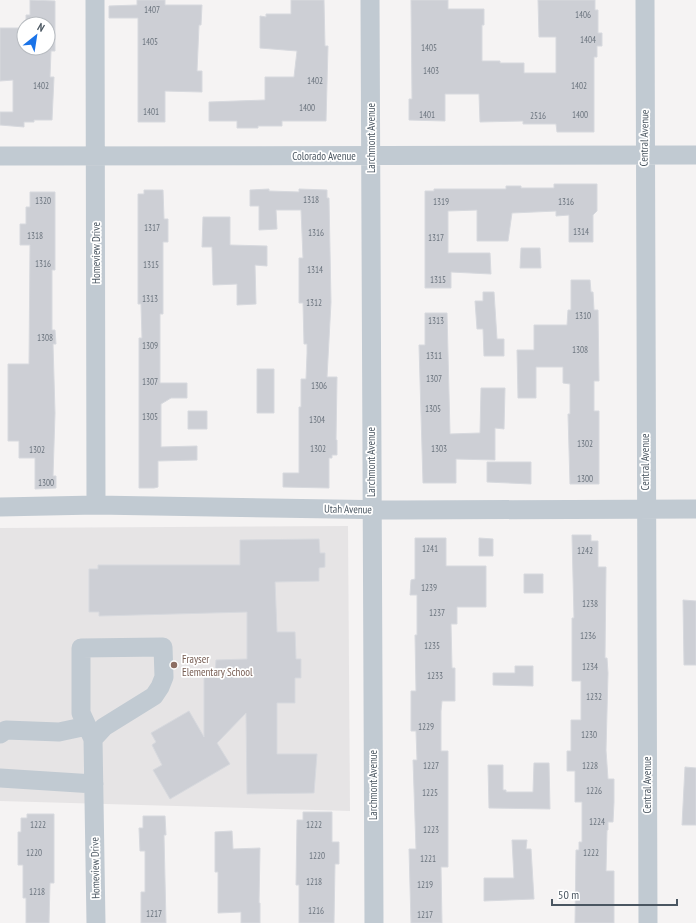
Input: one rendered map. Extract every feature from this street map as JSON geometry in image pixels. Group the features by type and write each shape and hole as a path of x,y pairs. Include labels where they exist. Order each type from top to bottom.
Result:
{"street":[{"name":"Homeview Drive","path":"95,0 96,505"},
{"name":"Larchmont Avenue","path":"370,0 371,510 374,923"},
{"name":"Central Avenue","path":"645,0 645,509 648,923"},
{"name":"Colorado Avenue","path":"0,156 696,155"},
{"name":"Utah Avenue","path":"0,507 96,505 371,510 696,509"},
{"name":"Homeview Drive","path":"90,733 104,728 154,696 164,677 163,647 81,648 82,713 90,733 94,784 96,923"},
{"path":"0,734 6,730 90,733"},
{"path":"0,778 94,784"}],"shaded area":[{"name":"Frayser Elementary School","path":"348,526 350,811 0,801 0,528"}],"building":[{"path":"30,0 55,1 55,16 26,16 30,15"},
{"path":"137,0 165,0 165,5 202,5 201,25 199,25 197,71 202,71 202,92 165,91 165,122 138,122 138,18 109,18 109,6 137,5"},
{"path":"291,0 324,0 325,46 328,46 326,121 282,121 282,126 237,128 237,121 209,121 209,102 265,100 265,77 294,77 297,51 260,48 260,16 266,17 266,14 291,14"},
{"path":"411,0 448,0 448,9 484,9 484,25 482,25 482,61 524,63 524,73 556,73 556,37 539,37 538,0 595,0 595,10 598,10 598,33 602,33 602,46 597,46 597,57 594,57 594,132 557,132 556,124 523,124 523,121 480,122 479,94 445,94 445,121 409,120 409,99 412,99"},
{"path":"0,28 16,28 16,56 51,56 50,77 54,77 52,120 34,120 34,122 24,122 24,127 0,125 0,112 13,112 13,80 0,81"},
{"path":"554,184 597,184 597,211 593,215 593,242 569,242 569,215 556,216 556,211 512,213 508,241 477,241 477,210 448,211 448,253 490,253 491,274 451,272 451,288 425,288 425,191 434,191 434,189 506,189 506,186 521,186 521,188 554,188"},
{"path":"269,189 269,191 299,192 299,189 327,190 327,198 329,198 331,302 327,377 337,377 337,455 332,455 332,458 329,458 329,488 283,487 283,473 299,473 299,407 301,407 301,379 306,379 307,344 304,344 303,303 299,303 299,258 303,258 301,210 276,210 277,229 259,230 259,206 250,206 250,190"},
{"path":"144,190 163,190 164,219 168,219 168,242 163,242 163,314 160,314 160,383 187,383 187,398 171,398 161,404 161,447 197,446 197,460 158,461 158,487 154,488 139,488 139,338 142,338 141,304 138,304 138,194 144,194"},
{"path":"30,192 55,192 55,270 52,270 52,330 55,330 56,344 53,344 55,413 53,476 56,476 56,488 35,489 35,458 19,458 19,441 8,441 8,364 29,364 30,245 20,245 20,224 26,224 26,207 30,207"},
{"path":"203,217 230,217 230,245 267,246 267,266 255,265 256,304 237,305 237,284 213,285 212,247 202,247"},
{"path":"521,248 540,248 541,268 520,268"},
{"path":"571,280 590,280 591,292 593,292 594,310 598,310 599,381 594,381 594,411 599,411 599,484 570,484 568,414 570,414 570,384 563,383 563,367 536,367 536,398 518,398 517,350 534,350 534,325 567,325 568,310 571,310"},
{"path":"483,292 494,292 497,339 504,339 504,356 484,356 483,329 477,329 475,301 483,301"},
{"path":"425,313 447,313 450,434 480,433 481,388 505,388 504,429 495,428 495,460 456,459 456,483 423,483 419,345 425,345"},
{"path":"257,369 274,369 274,413 257,413"},
{"path":"188,411 207,411 207,429 188,429"},
{"path":"487,462 531,462 531,484 487,482"},
{"path":"572,535 591,535 591,541 598,541 598,567 606,567 605,658 607,658 608,673 606,750 608,779 614,779 614,802 613,822 608,822 607,830 606,871 614,871 614,923 575,923 576,850 579,850 579,842 582,842 582,802 575,802 575,771 567,771 567,751 571,751 571,720 581,720 581,681 572,681 572,618 574,618"},
{"path":"415,538 446,538 446,566 486,566 486,607 457,607 457,624 451,624 452,668 455,668 455,701 442,701 441,711 441,751 448,751 448,867 441,867 442,923 411,923 409,849 416,849 413,760 417,760 416,731 411,731 411,691 416,691 415,635 417,635 417,595 410,595 411,580 415,579"},
{"path":"479,538 493,539 493,556 479,556"},
{"name":"Frayser Elementary School","path":"319,539 320,553 325,553 325,567 319,568 319,581 275,582 277,632 295,632 296,659 301,659 301,678 295,678 295,703 277,703 277,754 317,754 314,793 247,794 246,713 217,743 230,764 170,799 153,770 162,765 152,745 156,742 151,733 189,711 204,737 204,677 215,677 216,660 247,659 247,612 99,616 99,612 89,612 89,569 98,569 98,565 240,565 240,540"},
{"path":"524,574 543,574 543,593 524,593"},
{"path":"683,600 696,601 696,665 684,665"},
{"path":"515,666 533,666 533,686 493,685 493,673 515,673"},
{"path":"534,763 549,763 550,809 489,808 488,765 503,765 503,790 506,790 506,792 533,792"},
{"path":"685,767 696,768 696,825 682,825"},
{"path":"303,812 332,812 332,842 339,842 339,864 335,864 334,923 299,923 299,885 296,885 297,820 303,820"},
{"path":"27,814 54,814 54,883 50,883 49,923 26,923 26,898 23,898 23,865 18,865 18,832 21,832 21,818 27,818"},
{"path":"143,816 165,816 166,923 141,923 141,892 145,892 145,851 140,851 139,828 143,828"},
{"path":"232,831 233,849 260,848 260,923 241,923 241,912 218,913 218,872 215,872 215,832"},
{"path":"512,840 527,840 526,849 531,849 534,899 484,901 484,878 514,878"}],"place":[{"name":"Frayser Elementary School","path":"174,665"}]}
